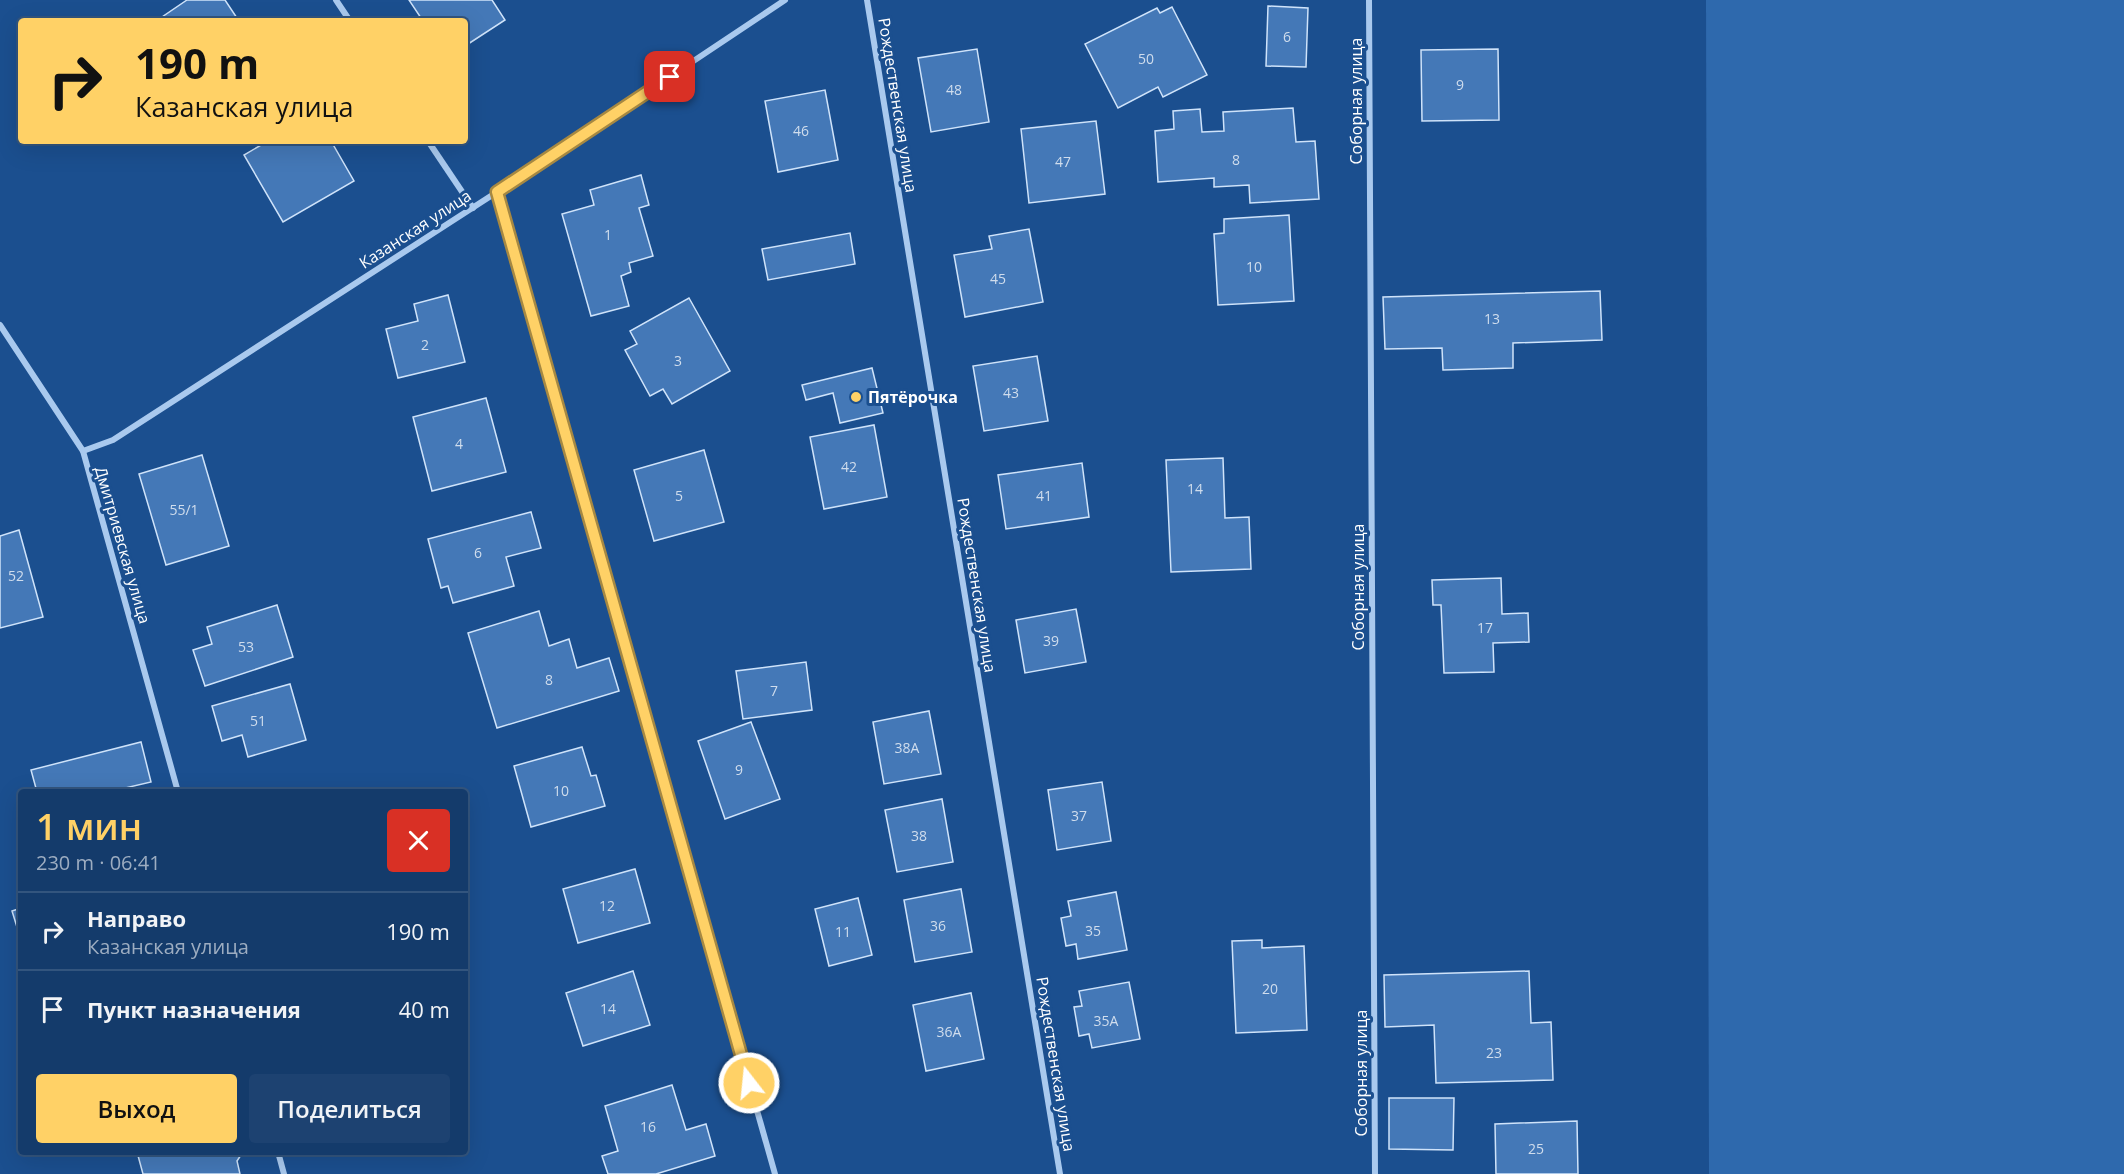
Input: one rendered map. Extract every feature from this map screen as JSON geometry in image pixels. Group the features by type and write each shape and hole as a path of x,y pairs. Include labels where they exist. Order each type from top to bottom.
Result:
{"street":[{"path":"336,0 348,18"},
{"name":"Казанская улица","path":"83,451 112,440 497,192 785,0"},
{"name":"Рождественская улица","path":"867,0 1060,1174"},
{"name":"Соборная улица","path":"1369,0 1375,1174"},
{"path":"430,144 472,208"},
{"path":"497,192 775,1174"},
{"name":"Дмитриевская улица","path":"0,325 83,451 177,789"},
{"path":"279,1155 284,1174"}],"shaded area":[{"path":"1706,0 2124,0 2124,1174 1709,1174"}],"building":[{"path":"187,0 225,0 237,18 162,18"},
{"path":"409,0 492,0 505,20 468,44 468,18 421,18"},
{"path":"1268,6 1308,8 1306,67 1266,66"},
{"path":"1172,7 1207,75 1163,97 1158,87 1118,108 1085,44 1157,8 1160,13"},
{"path":"977,49 989,122 931,132 918,58"},
{"path":"1498,49 1499,120 1422,121 1421,50"},
{"path":"825,90 838,160 778,172 765,101"},
{"path":"1293,108 1296,142 1315,141 1319,199 1250,203 1249,185 1214,187 1214,178 1158,182 1155,131 1174,129 1173,111 1200,109 1202,132 1224,131 1223,112"},
{"path":"1096,121 1105,194 1029,203 1021,129"},
{"path":"263,144 333,144 354,181 283,222 244,155"},
{"path":"641,175 649,205 639,208 653,256 629,263 631,272 621,276 629,306 591,316 562,214 594,205 590,190"},
{"path":"1289,215 1294,301 1218,305 1214,234 1224,233 1224,219"},
{"path":"1029,229 1043,302 965,317 954,255 992,249 989,236"},
{"path":"850,233 855,264 768,280 762,249"},
{"path":"1600,291 1602,340 1513,343 1513,368 1443,370 1442,348 1385,349 1383,297"},
{"path":"448,295 465,362 398,378 386,329 418,321 414,304"},
{"path":"689,298 730,371 672,404 663,389 650,396 625,350 637,344 630,331"},
{"path":"1037,356 1048,421 984,431 973,366"},
{"name":"Пятёрочка","path":"872,368 883,413 840,423 833,393 806,400 802,385"},
{"path":"486,398 506,472 432,491 413,417"},
{"path":"874,425 887,497 824,509 810,437"},
{"path":"704,450 724,522 654,541 634,470"},
{"path":"202,455 229,546 166,565 139,474"},
{"path":"1223,458 1225,518 1249,517 1251,569 1171,572 1166,460"},
{"path":"1082,463 1089,517 1006,529 998,475"},
{"path":"531,512 541,548 506,557 514,586 453,603 448,586 441,588 428,539"},
{"path":"19,530 43,617 0,628 0,536"},
{"path":"1501,578 1502,614 1528,613 1529,642 1493,643 1494,672 1444,673 1441,605 1433,605 1432,580"},
{"path":"277,605 293,657 205,686 193,650 212,644 207,627"},
{"path":"1076,609 1086,662 1025,673 1016,620"},
{"path":"539,611 549,646 569,639 577,668 609,658 619,691 497,728 468,633"},
{"path":"806,662 812,710 743,719 736,671"},
{"path":"290,684 306,740 248,757 242,735 222,741 212,706"},
{"path":"929,711 941,774 884,784 873,722"},
{"path":"751,722 780,799 725,819 698,741"},
{"path":"141,742 151,782 125,789 36,789 31,770"},
{"path":"582,747 591,776 596,775 605,806 531,827 514,766"},
{"path":"1102,782 1111,841 1057,850 1048,790"},
{"path":"942,799 953,862 897,872 885,810"},
{"path":"635,869 650,923 578,943 563,889"},
{"path":"961,889 972,952 915,962 904,900"},
{"path":"1116,892 1127,950 1078,959 1076,944 1066,946 1061,918 1071,916 1068,901"},
{"path":"858,898 872,955 829,966 815,909"},
{"path":"18,909 18,930 12,911"},
{"path":"1262,940 1262,948 1304,946 1307,1030 1236,1033 1232,941"},
{"path":"633,971 650,1025 583,1046 566,993"},
{"path":"1529,971 1531,1023 1551,1022 1553,1080 1436,1083 1434,1025 1385,1027 1384,975"},
{"path":"1129,982 1140,1039 1092,1048 1089,1034 1079,1036 1074,1007 1082,1006 1079,991"},
{"path":"971,993 984,1059 926,1071 913,1005"},
{"path":"672,1085 686,1130 706,1124 715,1156 656,1174 608,1174 602,1156 618,1151 605,1106"},
{"path":"1389,1098 1454,1098 1453,1150 1389,1149"},
{"path":"1577,1121 1578,1174 1496,1174 1495,1124"},
{"path":"138,1155 241,1155 237,1161 240,1174 143,1174"}],"place":[{"name":"Пятёрочка","path":"856,397"}],"route":[{"path":"670,77 497,192 749,1083"}]}
